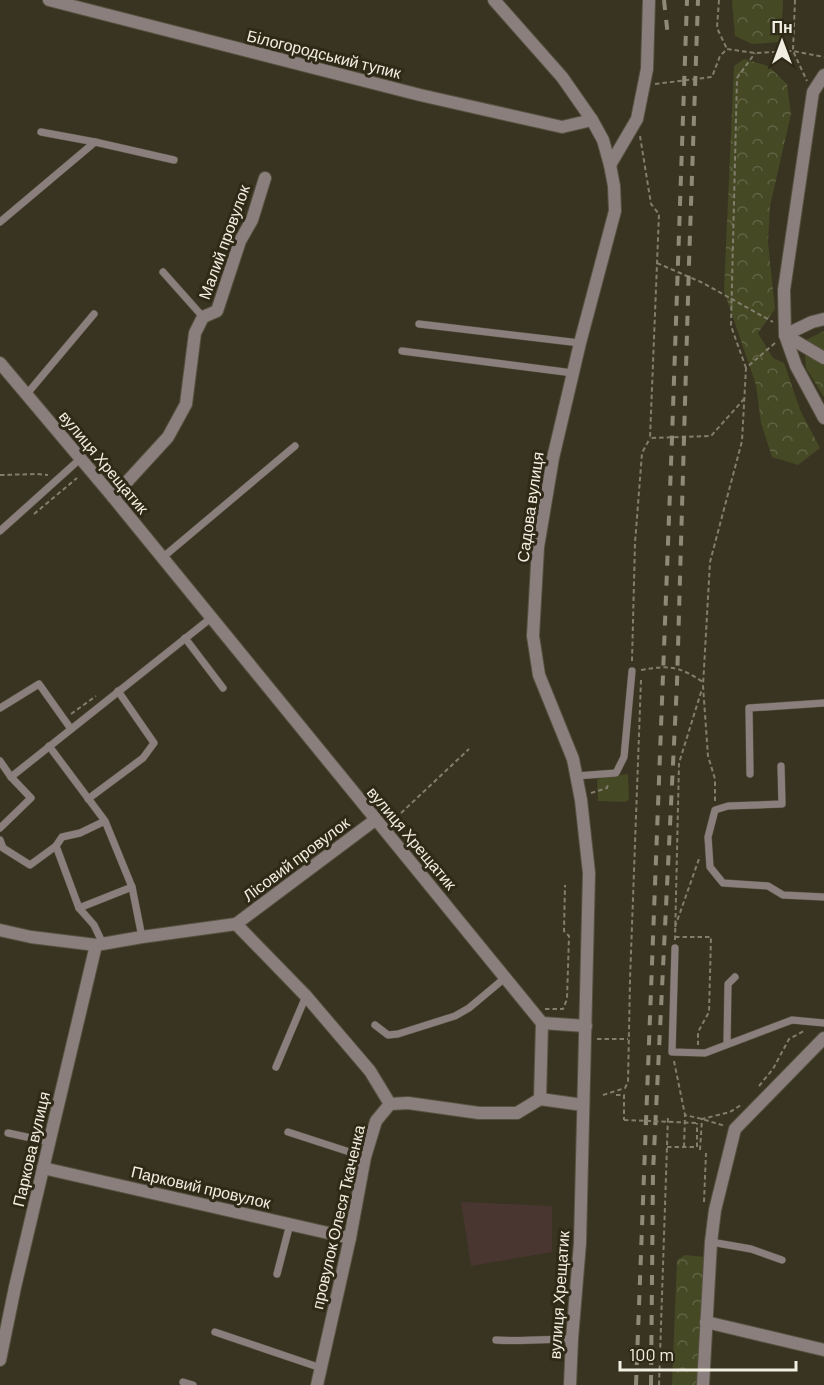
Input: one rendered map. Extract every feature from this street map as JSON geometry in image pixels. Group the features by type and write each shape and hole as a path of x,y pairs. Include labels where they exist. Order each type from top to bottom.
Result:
{"street":[{"name":"Білогородський тупик","path":"49,0 420,95 562,127 592,120"},
{"name":"Садова вулиця","path":"494,0 562,77 592,120 603,140 614,186 615,211 580,343 553,458 538,547 533,636 539,675 573,759 582,800 590,873 586,1026"},
{"path":"610,165 637,119 647,69 649,0"},
{"path":"824,75 813,92 784,290 785,335 796,366 824,418"},
{"name":"Малий провулок","path":"113,497 168,437 186,404 195,333 203,317 217,311 240,241 252,220 265,178"},
{"path":"785,335 824,319"},
{"path":"785,335 824,358"},
{"name":"вулиця Хрещатик","path":"0,363 113,497 542,1023"},
{"name":"Лісовий провулок","path":"236,924 375,820"},
{"path":"0,930 31,938 100,945 236,924 306,996 370,1071 390,1104 408,1103 479,1113 517,1113 540,1099 583,1106"},
{"name":"Паркова вулиця","path":"0,1360 15,1287 100,945"},
{"path":"540,1099 542,1023 586,1026"},
{"name":"вулиця Хрещатик","path":"570,1385 580,1243 586,1026"},
{"path":"704,1385 711,1242 715,1210 735,1130 824,1038"},
{"name":"провулок Олеся Ткаченка","path":"317,1385 350,1238 365,1157 376,1121 390,1104"},
{"name":"Парковий провулок","path":"44,1168 350,1238"},
{"path":"706,1322 824,1350"}],"lane":[{"path":"41,132 174,160"},
{"path":"0,222 95,142"},
{"path":"162,272 203,317"},
{"path":"26,395 94,314"},
{"path":"419,324 580,343"},
{"path":"402,351 573,373"},
{"path":"162,558 295,446"},
{"path":"0,531 80,459"},
{"path":"10,777 211,618"},
{"path":"186,638 223,688"},
{"path":"576,776 616,773 624,757 632,671"},
{"path":"0,708 39,684 71,729"},
{"path":"88,799 142,758 154,743 118,691"},
{"path":"750,774 749,708 824,703"},
{"path":"49,746 105,821 132,887 142,937"},
{"path":"0,761 10,777 31,798 0,828"},
{"path":"781,766 782,804 728,806 715,810 708,837 710,867 723,883 768,886 783,895 824,897"},
{"path":"0,840 3,848 30,865 56,846 62,837 80,833 105,821"},
{"path":"56,846 80,908 94,925 100,945"},
{"path":"80,908 132,887"},
{"path":"675,948 672,1052 705,1053 792,1020 822,1022"},
{"path":"375,1025 388,1035 398,1034 455,1016 469,1008 506,977"},
{"path":"727,1044 728,984 735,977"},
{"path":"276,1067 306,996"},
{"path":"288,1132 365,1157"},
{"path":"8,1133 50,1142"},
{"path":"277,1274 290,1224"},
{"path":"711,1242 751,1249 782,1260"},
{"path":"215,1332 321,1368"},
{"path":"496,1340 518,1342 572,1339"},
{"path":"183,1382 193,1385"}],"path":[{"path":"719,0 717,28 727,49"},
{"path":"795,0 793,51 813,92"},
{"path":"644,86 712,77 720,56 727,49"},
{"path":"727,49 755,53 793,51 824,57"},
{"path":"715,810 715,779 708,756 703,684 710,562 742,441 746,368 731,326 737,78 755,53"},
{"path":"632,671 635,543 642,453 650,438 659,214 651,204 637,119"},
{"path":"657,263 703,283 771,320 785,335 746,368"},
{"path":"650,438 711,436 744,399"},
{"path":"0,475 37,474 59,477"},
{"path":"33,515 77,478"},
{"path":"642,670 669,667 685,671 703,684"},
{"path":"603,1095 625,1088 628,1082 642,680"},
{"path":"675,948 679,763 703,684"},
{"path":"401,813 469,749"},
{"path":"590,793 607,788 608,783 614,780 616,773"},
{"path":"675,930 700,855"},
{"path":"530,1008 563,1009 567,999 569,936 564,931 565,885"},
{"path":"675,936 711,936 709,1012 698,1032 698,1053"},
{"path":"754,1092 773,1069 789,1039 822,1022"},
{"path":"597,1039 629,1039"},
{"path":"672,1052 685,1115 684,1147"},
{"path":"616,1095 624,1095 624,1120 697,1123 697,1147 667,1147"},
{"path":"702,1119 730,1112 748,1100"},
{"path":"685,1115 735,1130"},
{"path":"659,1385 668,1116"},
{"path":"700,1150 702,1119"}],"shaded area":[{"path":"461,1202 552,1206 552,1252 471,1266"}],"green space":[{"path":"732,0 783,0 781,42 752,44 735,36"},
{"path":"744,59 768,66 787,84 791,114 770,206 768,242 775,309 758,333 773,358 784,363 801,412 820,448 798,465 772,457 761,423 756,385 724,291 734,66"},
{"path":"824,331 824,397 806,368 804,341"},
{"path":"628,774 629,800 625,802 598,801 597,779"},
{"path":"685,1255 705,1257 698,1385 672,1385 677,1260"}],"railway":[{"path":"664,0 668,37"},
{"path":"636,1385 687,0"},
{"path":"651,1385 653,1172 677,683 698,0"}]}
